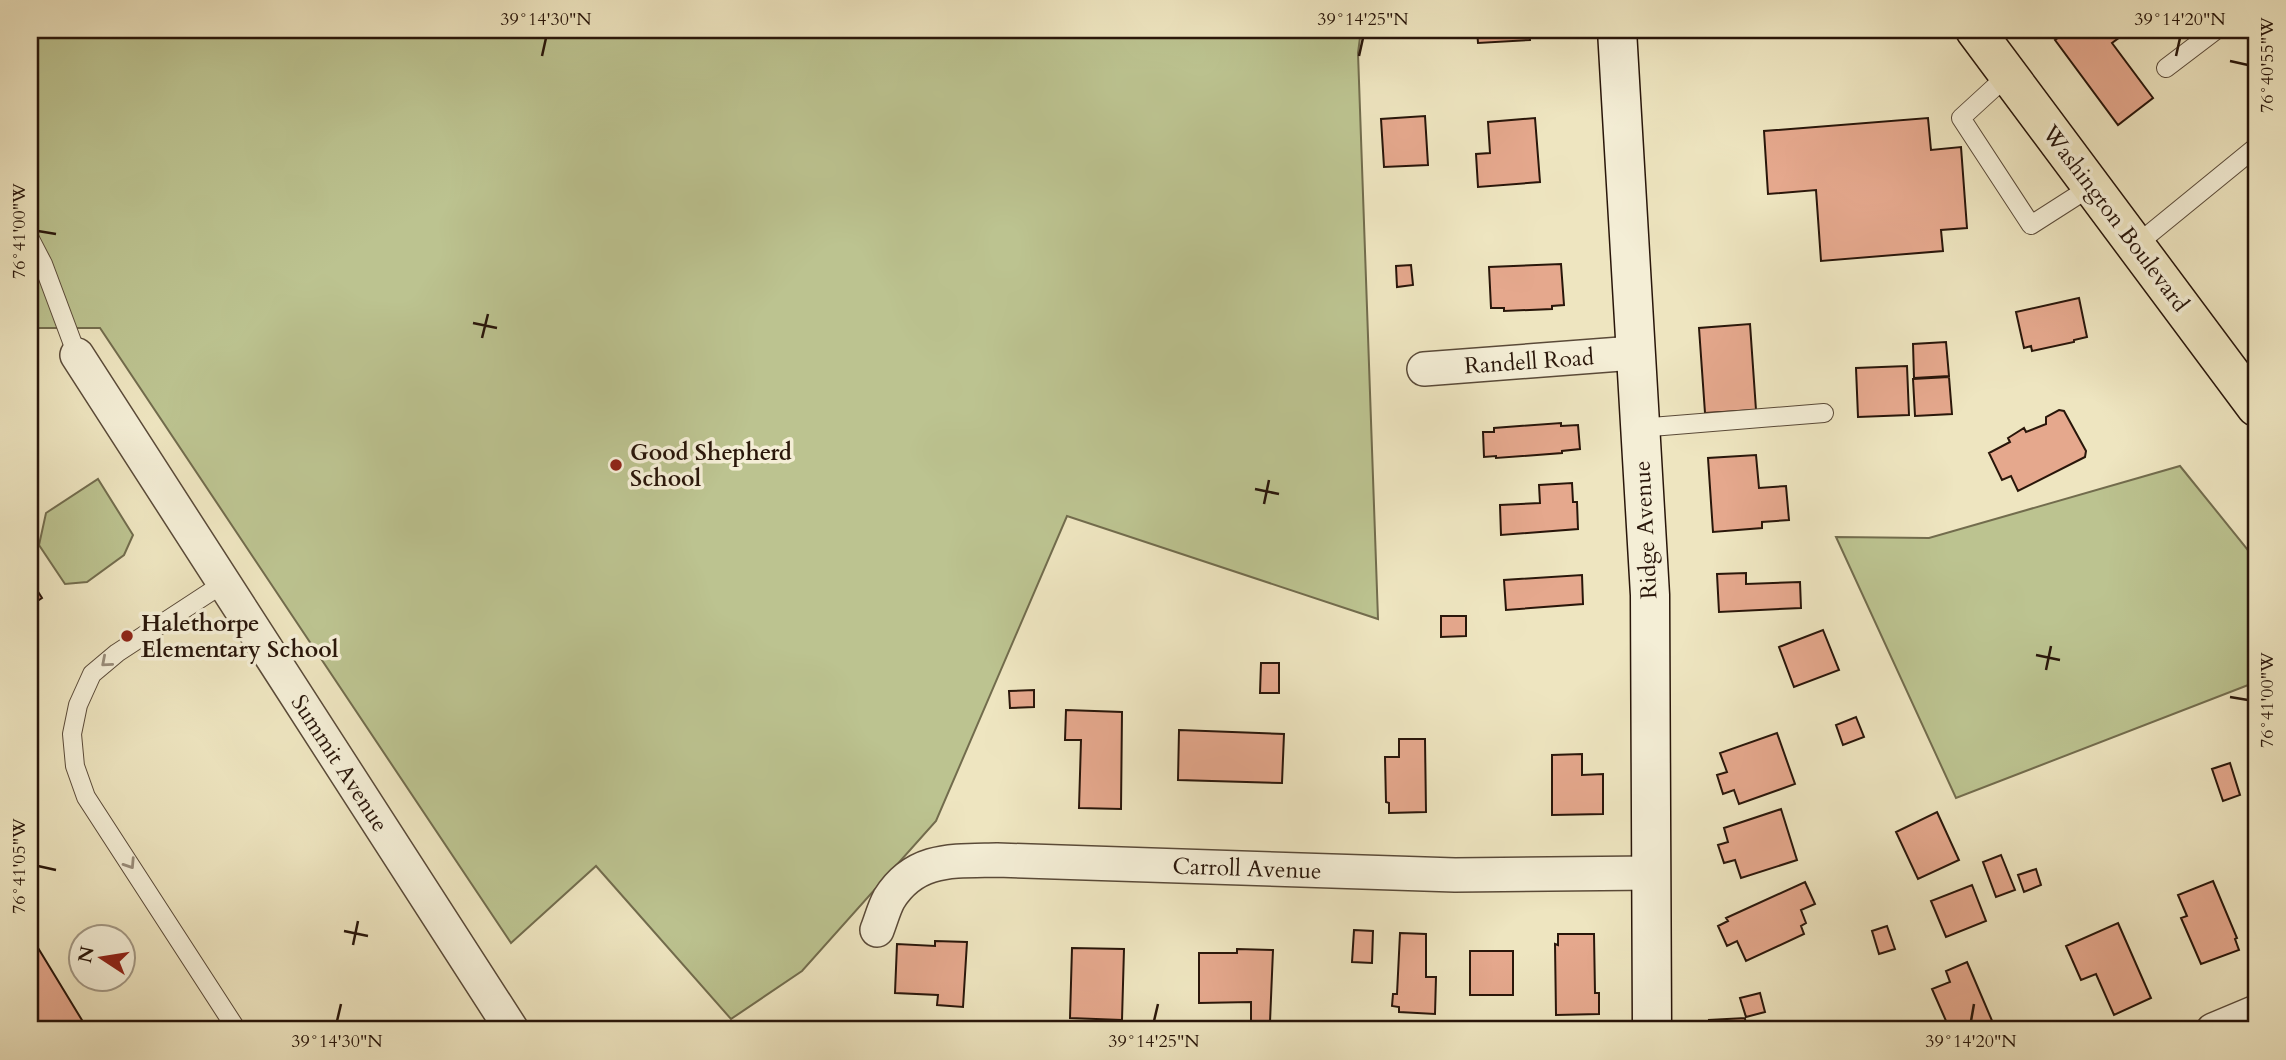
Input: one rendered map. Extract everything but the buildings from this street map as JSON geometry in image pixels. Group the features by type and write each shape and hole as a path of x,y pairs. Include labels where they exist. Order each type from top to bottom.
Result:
{"main road":[{"name":"Washington Boulevard","path":"1975,30 2256,407"}],"street":[{"name":"Ridge Avenue","path":"1617,30 1650,595 1652,1030"},
{"name":"Randell Road","path":"1424,369 1634,353"},
{"name":"Summit Avenue","path":"77,355 512,1030"},
{"name":"Carroll Avenue","path":"877,930 889,899 903,883 923,867 948,861 1011,860 1455,875 1652,873"},
{"path":"2213,1030 2256,1012"}],"lane":[{"path":"2166,68 2216,30"},
{"path":"2008,74 1961,118 2031,225 2092,186"},
{"path":"2136,245 2256,147"},
{"path":"30,239 43,264 77,355"},
{"path":"1639,428 1824,413"},
{"path":"224,583 117,653 92,674 78,705 72,734 75,766 86,797 237,1030"}],"green space":[{"name":"Good Shepherd School","path":"30,30 1361,30 1358,53 1378,619 1067,516 936,821 802,971 731,1019 596,866 511,943 100,328 30,328"},
{"path":"2180,466 2256,560 2256,682 1956,798 1836,537 1929,538"},
{"path":"98,479 133,535 124,555 87,582 65,584 39,545 46,513"}],"place":[{"name":"Good Shepherd School","path":"616,465"},
{"name":"Halethorpe Elementary School","path":"127,636"}]}
